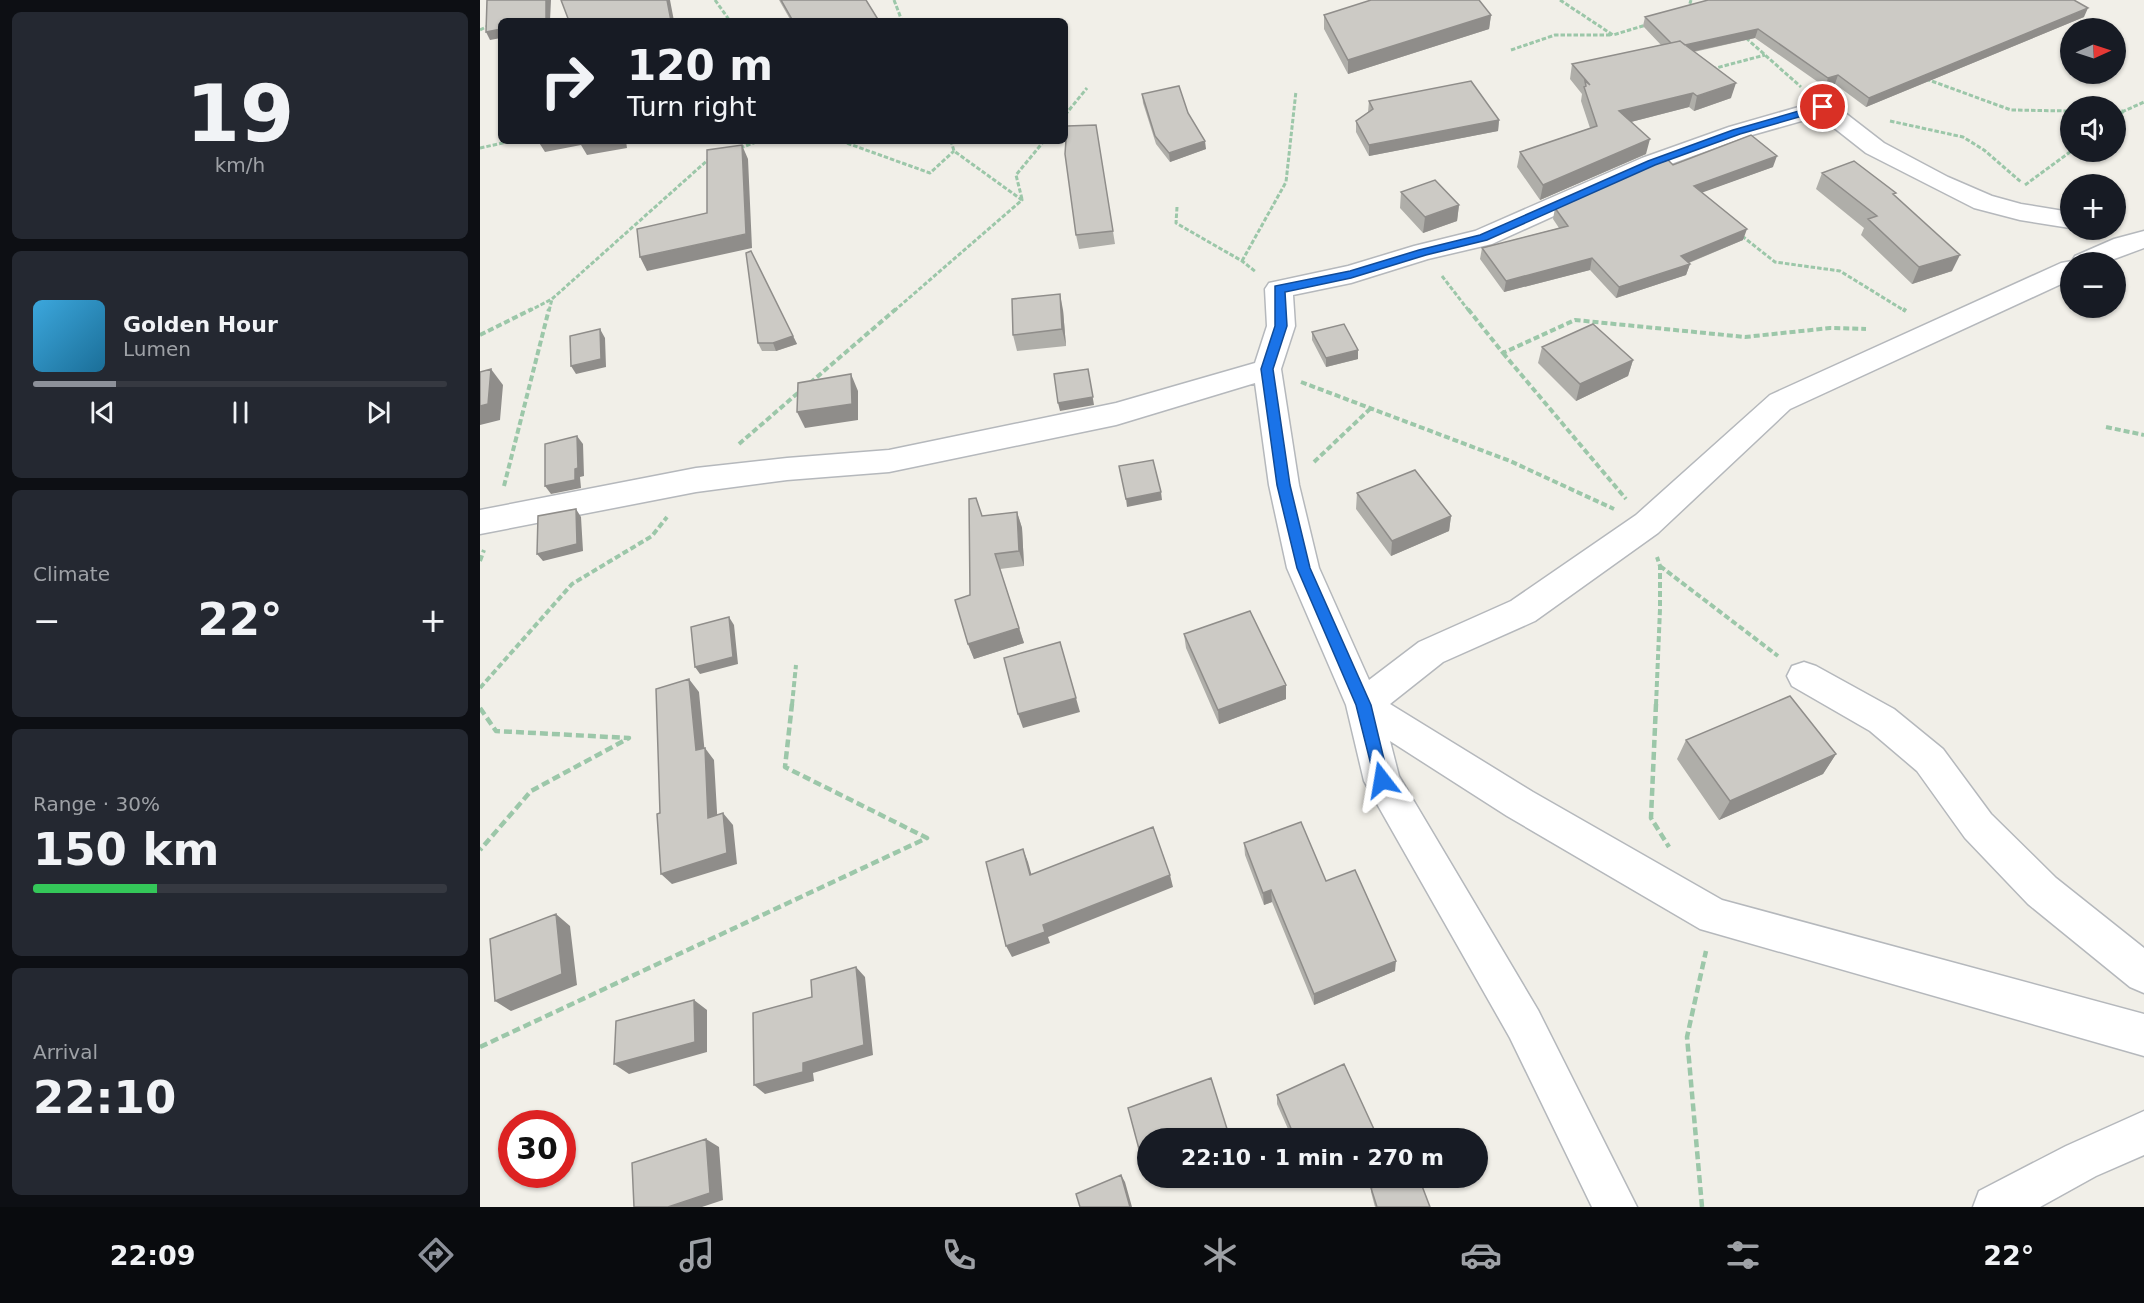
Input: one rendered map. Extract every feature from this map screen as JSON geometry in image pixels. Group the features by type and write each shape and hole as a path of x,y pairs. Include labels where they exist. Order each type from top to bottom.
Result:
{"street":[{"path":"1615,1207 1524,1024 1382,780 1363,705 1304,568 1284,485 1267,369 1281,326 1279,289 1351,274 1423,252 1483,238 1651,163 1737,132 1823,107 1875,148 1939,182 1983,202 2019,212 2060,218"},
{"path":"2109,252 2134,242 2144,261"},
{"path":"1363,705 1431,652 1523,611 1647,524 1780,402 2060,274"},
{"path":"488,520 696,480 787,469 889,461 1116,414 1267,369"},
{"path":"1804,676 1882,720 1930,760 1978,826 2042,891 2144,973"},
{"path":"1363,705 1520,804 1714,916 2144,1035"},
{"path":"1995,1207 2081,1161 2144,1132"}],"path":[{"path":"715,0 728,18"},
{"path":"894,0 901,18"},
{"path":"1560,0 1613,35"},
{"path":"1687,14 1691,0"},
{"path":"1511,50 1555,35 1613,35 1655,23"},
{"path":"480,30 490,25"},
{"path":"1742,34 1823,107"},
{"path":"1711,69 1766,55"},
{"path":"1923,78 2011,110 2060,111"},
{"path":"1068,111 1087,88"},
{"path":"1177,207 1176,223 1242,261 1286,182 1296,91"},
{"path":"2126,110 2144,102"},
{"path":"1882,119 1964,137 1984,150 2025,186 2060,160"},
{"path":"480,148 498,144"},
{"path":"738,148 750,144"},
{"path":"849,144 930,173 954,151"},
{"path":"952,144 954,151 1022,200"},
{"path":"1022,200 1016,175 1042,144"},
{"path":"480,335 552,299 708,159 718,156"},
{"path":"480,688 572,584 652,536 696,480 1022,200"},
{"path":"1740,234 1775,262 1840,271 1935,330"},
{"path":"1423,252 1503,353 1647,524 1660,566 1651,818 1676,857"},
{"path":"480,561 488,520 552,299"},
{"path":"1503,353 1575,320 1745,337 1830,328 1876,329"},
{"path":"1267,369 1510,461 1647,524"},
{"path":"1284,485 1317,459 1372,407"},
{"path":"2106,427 2144,435"},
{"path":"1660,566 1804,676"},
{"path":"480,1047 927,838 785,767 796,665"},
{"path":"480,708 496,731 629,738 531,791 480,850"},
{"path":"1701,1207 1687,1037 1714,916"}],"building":[{"path":"487,0 546,0 546,18 498,18 498,30 486,32"},
{"path":"561,0 667,0 670,18 568,18"},
{"path":"781,0 866,0 877,18 791,18"},
{"path":"1371,0 1479,0 1491,15 1348,60 1324,15"},
{"path":"1708,0 2074,0 2088,8 1869,98 1838,75 1828,78 1758,29 1685,45 1680,41 1671,43 1645,17"},
{"path":"1680,41 1736,83 1697,96 1693,93 1619,111 1650,139 1543,185 1520,152 1597,126 1584,87 1586,86 1585,81 1590,85 1572,64"},
{"path":"1471,81 1499,120 1369,145 1356,121 1373,109 1369,101"},
{"path":"1179,86 1188,113 1205,141 1169,153 1155,136 1142,94"},
{"path":"1096,125 1113,231 1076,235 1065,154 1066,144 1068,144 1068,126"},
{"path":"1751,135 1777,156 1694,186 1747,229 1681,256 1690,264 1619,287 1592,258 1506,281 1482,248 1568,226 1555,208 1666,158 1673,165"},
{"path":"742,145 746,234 640,257 637,229 707,213 707,150"},
{"path":"1854,161 1896,193 1893,194 1960,255 1919,267 1868,219 1877,216 1822,173"},
{"path":"1435,180 1459,205 1425,217 1401,192"},
{"path":"751,251 793,336 773,343 758,343 746,253"},
{"path":"1060,294 1062,329 1013,335 1012,299"},
{"path":"1344,324 1358,350 1326,358 1312,332"},
{"path":"1593,324 1633,360 1580,384 1542,347"},
{"path":"600,329 601,359 571,366 570,336"},
{"path":"491,369 488,404 480,406 480,372"},
{"path":"1088,369 1093,397 1058,403 1054,374"},
{"path":"851,374 852,404 797,412 798,383"},
{"path":"577,436 578,468 575,469 575,480 545,486 545,444"},
{"path":"1153,460 1161,492 1126,499 1119,466"},
{"path":"1415,470 1451,516 1392,541 1357,493"},
{"path":"976,498 982,516 1017,512 1019,551 995,554 1019,628 968,644 955,600 970,595 969,499"},
{"path":"576,509 577,544 537,554 538,516"},
{"path":"1250,611 1286,685 1218,710 1184,634"},
{"path":"729,617 733,657 695,667 691,627"},
{"path":"1060,642 1076,698 1018,714 1004,658"},
{"path":"689,679 696,750 705,748 708,818 723,813 727,853 661,874 657,814 660,813 656,689"},
{"path":"1790,696 1836,754 1730,801 1686,740"},
{"path":"1301,822 1326,881 1355,870 1396,961 1314,994 1271,890 1263,893 1244,843"},
{"path":"1153,827 1170,875 1043,925 1045,932 1006,946 986,862 1023,849 1030,875"},
{"path":"556,914 562,974 495,1001 490,939"},
{"path":"856,967 864,1045 803,1063 803,1072 754,1085 753,1013 812,997 811,980"},
{"path":"694,1000 695,1042 614,1064 616,1021"},
{"path":"1344,1064 1373,1128 1291,1128 1277,1095"},
{"path":"1211,1078 1227,1128 1137,1128 1137,1142 1128,1108"},
{"path":"706,1139 710,1193 668,1207 634,1207 632,1163"},
{"path":"1121,1175 1130,1207 1080,1207 1076,1194"},
{"path":"1371,1188 1423,1188 1430,1207 1377,1207"}],"route":[{"path":"1382,780 1363,705 1304,568 1284,485 1267,369 1281,326 1279,289 1351,274 1423,252 1483,238 1651,163 1737,132 1823,107"}]}
